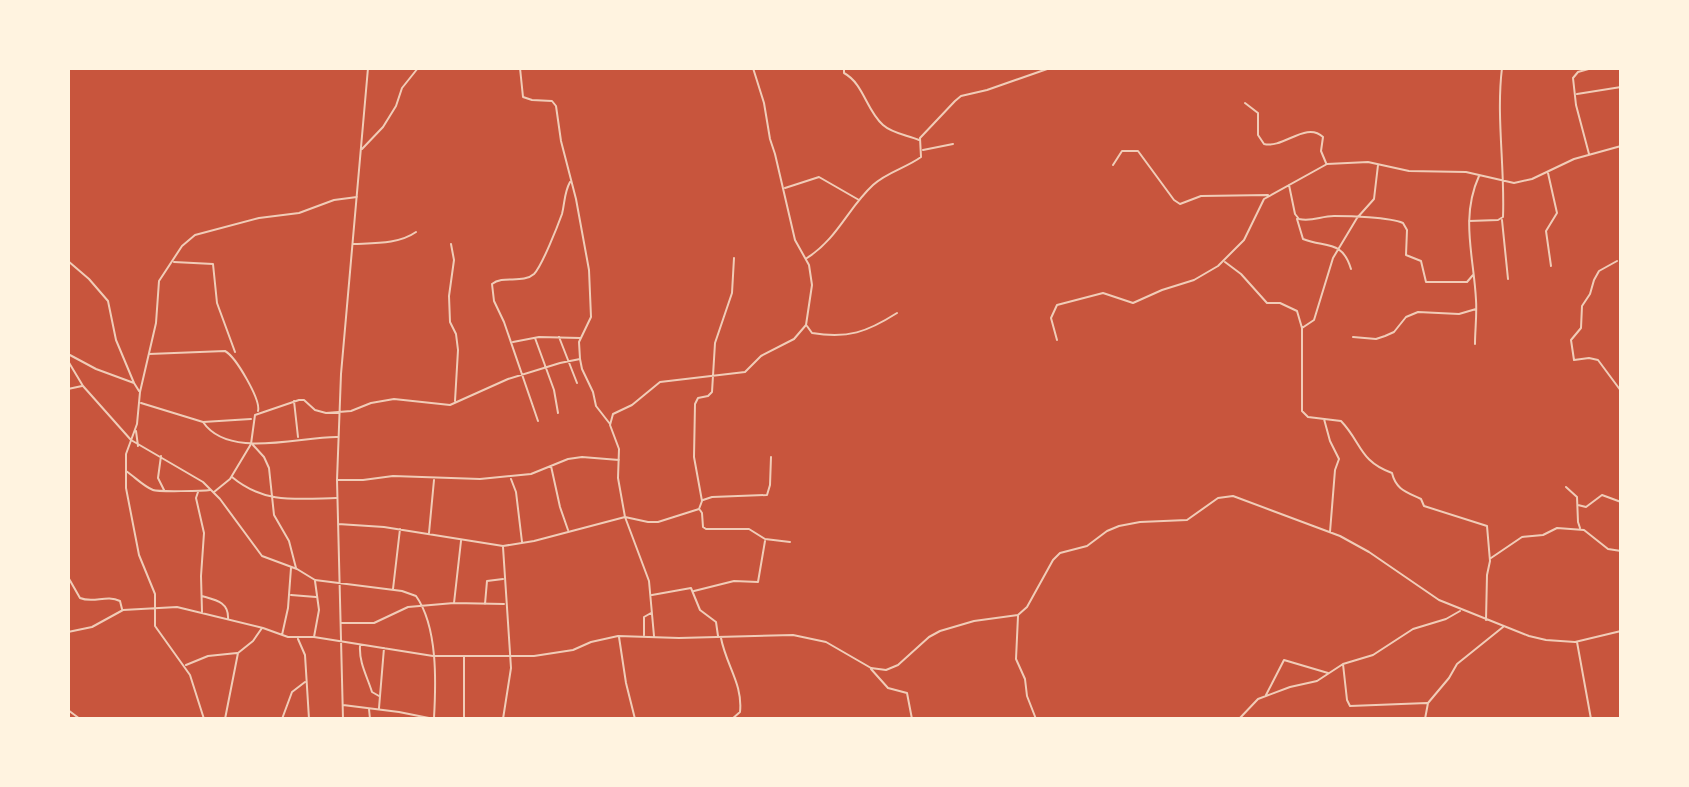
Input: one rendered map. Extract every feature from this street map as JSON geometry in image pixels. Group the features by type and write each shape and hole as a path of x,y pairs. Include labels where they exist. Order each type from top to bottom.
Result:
{"street":[{"path":"343,719 337,524 341,374 368,68"},
{"path":"361,150 383,127 396,106 402,88 418,68"},
{"path":"520,68 523,97 555,103 591,288 592,317 581,338 580,359 596,406 618,442 618,478 625,517 649,580 654,636"},
{"path":"610,425 615,412 632,405 656,384 665,380 745,372 761,356 794,339 806,325 812,285 807,258 797,244 770,139 764,103 753,68"},
{"path":"844,68 844,73 858,84 867,104 883,125 920,140"},
{"path":"920,140 961,96 1050,68"},
{"path":"1502,68 1499,93 1502,125 1502,219 1508,279"},
{"path":"1575,74 1592,68"},
{"path":"1573,69 1575,94 1589,154"},
{"path":"1575,94 1621,87"},
{"path":"1245,103 1258,113 1258,135 1264,144 1274,144 1308,132 1318,133 1323,137 1321,151 1327,164"},
{"path":"807,258 824,247 880,179 922,156 920,140"},
{"path":"922,150 953,144"},
{"path":"1057,340 1051,318 1054,307 1059,303 1103,293 1133,303 1162,290 1194,281 1224,261 1244,240 1261,203 1269,195 1327,164 1360,162 1409,171 1441,171 1522,182 1589,154 1621,146"},
{"path":"1113,164 1122,151 1138,151 1174,200 1180,204 1209,195 1269,195"},
{"path":"1302,328 1314,320 1329,266 1338,248 1357,218 1374,199 1378,164"},
{"path":"1547,172 1557,214 1545,233 1551,267"},
{"path":"1475,344 1477,309 1468,244 1474,188 1479,175"},
{"path":"783,188 819,177 860,201"},
{"path":"538,421 512,342 494,301 492,284 498,280 525,278 537,270 562,213 564,195 570,182"},
{"path":"1289,184 1303,239 1338,248 1347,259 1350,269"},
{"path":"204,719 199,699 184,666 155,626 155,594 139,555 125,470 156,323 159,281 188,240 203,232 268,216 299,213 334,200 357,197"},
{"path":"1297,218 1310,221 1335,216 1393,219 1403,223 1407,230 1406,255 1421,261 1426,282 1467,282 1474,275"},
{"path":"1469,221 1502,219"},
{"path":"353,244 387,242 416,232"},
{"path":"451,244 454,260 449,296 450,322 456,334 458,350 455,402"},
{"path":"699,509 702,501 694,457 695,404 698,398 711,394 715,343 730,302 734,258"},
{"path":"68,261 89,279 108,301 116,340 140,392"},
{"path":"1224,261 1247,280 1267,303 1279,303 1297,311 1302,328 1302,411 1308,417 1343,423 1360,449 1377,468 1392,473 1395,482 1405,494 1421,499 1426,507 1487,526 1490,561 1486,620"},
{"path":"1617,261 1596,276 1590,294 1582,306 1581,328 1571,343 1574,360 1598,360 1621,391"},
{"path":"173,262 213,264 217,303 235,352"},
{"path":"1353,337 1376,339 1390,335 1401,320 1418,312 1459,314 1477,309"},
{"path":"806,325 812,333 845,336 866,331 897,313"},
{"path":"559,337 577,383"},
{"path":"512,342 535,338 581,338"},
{"path":"535,338 554,390 558,413"},
{"path":"125,470 153,490 212,491 232,477 252,444 253,419 260,406 230,354 218,351 148,354"},
{"path":"68,354 96,369 134,383"},
{"path":"258,412 304,400 320,413 341,413 394,399 449,405 523,374 580,359"},
{"path":"68,361 83,386 131,440 197,477 212,491 258,553 297,569 315,580 413,594 422,606 433,656 434,718"},
{"path":"68,389 83,386"},
{"path":"294,401 298,438"},
{"path":"140,403 203,422 253,419"},
{"path":"1324,418 1330,441 1339,459 1335,470 1330,533"},
{"path":"203,422 215,434 252,444 298,438 340,437"},
{"path":"135,430 138,446"},
{"path":"252,444 264,457 269,468 274,515 289,541 297,569"},
{"path":"161,456 158,481 164,491"},
{"path":"337,480 393,476 465,480 510,477 531,474 568,459 582,457 620,460"},
{"path":"702,501 712,497 767,495 771,457"},
{"path":"551,466 565,526 569,531"},
{"path":"232,477 245,488 271,497 337,498"},
{"path":"510,477 516,492 522,543"},
{"path":"429,533 434,479"},
{"path":"1566,487 1577,497 1578,522 1581,529 1608,549 1621,551"},
{"path":"198,492 196,498 204,533 202,614"},
{"path":"1578,505 1586,507 1602,495 1621,502"},
{"path":"871,668 886,670 895,667 929,637 940,631 974,621 1018,615 1027,607 1053,560 1060,553 1087,546 1107,531 1119,526 1140,522 1187,520 1225,496 1241,497 1286,518 1330,533 1369,552 1439,600 1486,620 1546,640 1577,641 1621,631"},
{"path":"337,524 400,529 503,546 625,517 659,522 699,509"},
{"path":"699,509 702,513 702,527 705,529 749,529 765,539 790,542"},
{"path":"563,532 565,526"},
{"path":"1490,561 1521,537 1543,535 1557,528 1581,529"},
{"path":"393,590 400,529"},
{"path":"694,591 734,582 758,582 765,539"},
{"path":"454,603 461,540"},
{"path":"503,546 511,674 503,719"},
{"path":"282,635 290,595 291,567"},
{"path":"68,577 80,598 90,601 105,597 114,598 120,601 123,610"},
{"path":"485,604 487,581 504,579"},
{"path":"314,637 319,610 315,580"},
{"path":"651,596 688,587 694,591 700,610 716,622 726,659 741,692 740,712 732,719"},
{"path":"290,595 316,597"},
{"path":"201,596 224,604 228,610 228,620"},
{"path":"341,622 374,623 403,609 422,606 454,603 505,604"},
{"path":"68,632 92,627 123,610 177,607 297,638 314,637 433,656 534,656 568,651 618,636 680,638 793,635 835,646 871,668 888,688 907,693 912,719"},
{"path":"1239,719 1252,704 1266,695 1317,681 1343,664 1373,655 1413,629 1447,619 1462,610"},
{"path":"644,635 644,618 652,612"},
{"path":"1018,615 1016,659 1036,719"},
{"path":"1425,719 1428,703 1462,659 1481,647 1504,626"},
{"path":"184,666 208,656 238,653 253,641 263,628"},
{"path":"618,636 635,719 626,719"},
{"path":"297,638 304,653 309,719"},
{"path":"1577,641 1591,719"},
{"path":"360,646 360,663 369,678 372,692 380,697"},
{"path":"379,709 384,648"},
{"path":"225,719 238,653"},
{"path":"464,656 464,719"},
{"path":"1266,695 1284,660 1329,673"},
{"path":"1343,664 1350,706 1428,703"},
{"path":"282,719 292,692 306,682"},
{"path":"342,705 450,719"},
{"path":"369,708 370,719"},
{"path":"68,709 80,719"},
{"path":"399,719 400,712"}]}
